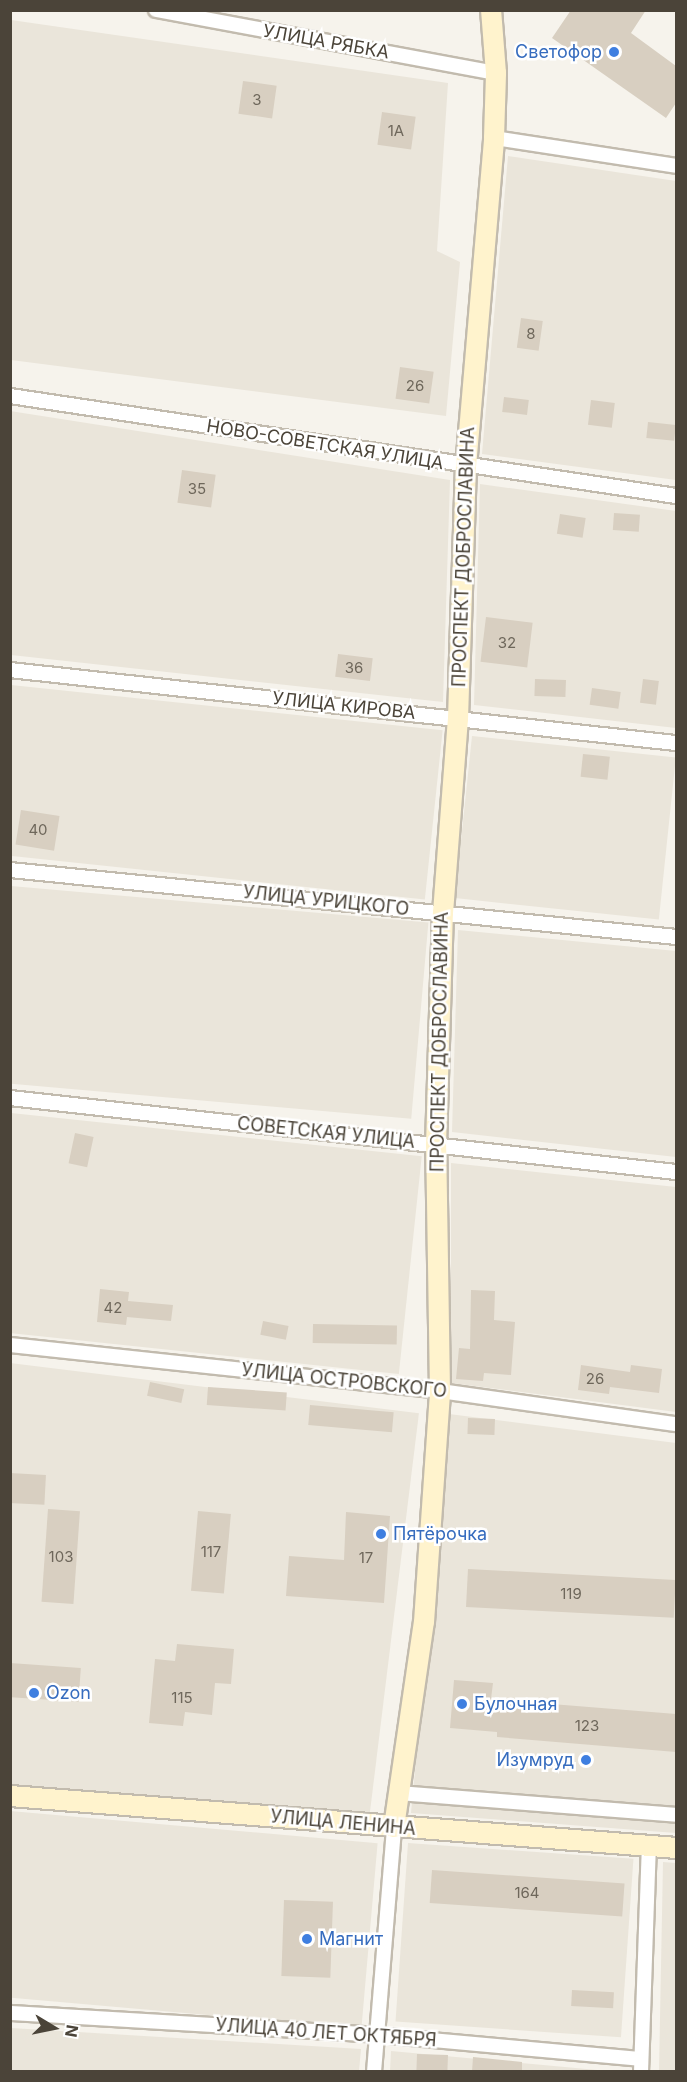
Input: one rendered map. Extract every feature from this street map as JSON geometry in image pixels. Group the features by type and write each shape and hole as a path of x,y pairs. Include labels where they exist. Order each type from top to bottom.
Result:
{"street":[{"name":"УЛИЦА РЯБКА","path":"156,10 495,73"},
{"name":"ПРОСПЕКТ ДОБРОСЛАВИНА","path":"374,2072 394,1827 423,1622 440,1391 436,1146 443,913 458,719 466,467 494,138 495,73 491,10"},
{"path":"494,138 676,166"},
{"name":"НОВО-СОВЕТСКАЯ УЛИЦА","path":"10,396 466,467 676,496"},
{"name":"УЛИЦА КИРОВА","path":"10,670 676,743"},
{"name":"УЛИЦА УРИЦКОГО","path":"10,870 676,937"},
{"name":"СОВЕТСКАЯ УЛИЦА","path":"10,1098 676,1172"},
{"name":"УЛИЦА ОСТРОВСКОГО","path":"10,1344 440,1391 676,1424"},
{"path":"399,1793 676,1815"},
{"name":"УЛИЦА ЛЕНИНА","path":"10,1796 676,1848"},
{"path":"641,2065 649,1846"},
{"name":"УЛИЦА 40 ЛЕТ ОКТЯБРЯ","path":"10,2013 377,2035 641,2065"}],"shaded area":[{"path":"11,20 448,83 437,251 460,262 446,416 11,360"},
{"path":"508,156 676,181 676,480 482,454"},
{"path":"10,411 450,480 443,702 11,655"},
{"path":"480,484 676,511 676,728 474,705"},
{"path":"11,685 443,730 425,899 10,856"},
{"path":"472,736 676,757 659,920 455,898"},
{"path":"11,886 428,923 411,1119 10,1084"},
{"path":"458,930 676,951 676,1157 452,1132"},
{"path":"11,1113 422,1156 399,1374 10,1333"},
{"path":"451,1163 676,1187 676,1412 451,1383"},
{"path":"10,1363 419,1413 368,1828 10,1784"},
{"path":"449,1414 676,1443 676,1833 411,1813"},
{"path":"10,1811 378,1843 361,2028 10,1998"},
{"path":"408,1843 633,1859 621,2037 396,2022"},
{"path":"663,1862 676,1863 676,2071 659,2071"},
{"path":"11,2028 361,2049 359,2071 11,2071"},
{"path":"391,2051 608,2071 390,2072"}],"building":[{"name":"Светофор","path":"571,10 646,10 631,33 676,66 676,103 666,118 552,38"},
{"path":"243,81 277,86 272,118 238,114"},
{"path":"382,112 416,117 411,149 377,145"},
{"path":"521,318 543,321 539,351 517,348"},
{"path":"400,367 434,372 429,403 396,399"},
{"path":"504,397 529,400 527,415 502,412"},
{"path":"591,400 615,403 612,428 588,425"},
{"path":"648,422 676,425 674,441 646,438"},
{"path":"182,470 216,475 211,507 177,503"},
{"path":"614,513 640,515 639,532 613,530"},
{"path":"560,514 586,518 583,538 557,534"},
{"path":"486,617 533,623 527,667 481,662"},
{"path":"338,654 373,658 370,681 335,677"},
{"path":"535,679 566,680 565,697 534,696"},
{"path":"643,679 659,681 656,705 640,703"},
{"path":"592,688 621,692 618,709 590,705"},
{"path":"583,754 610,757 607,780 581,777"},
{"path":"21,810 60,816 54,851 16,845"},
{"path":"75,1133 94,1137 87,1167 69,1163"},
{"path":"100,1289 129,1292 128,1301 173,1305 171,1321 127,1317 126,1325 97,1322"},
{"path":"471,1290 495,1291 494,1320 515,1322 511,1375 484,1373 483,1381 456,1379 459,1348 470,1349"},
{"path":"263,1321 289,1326 286,1340 260,1335"},
{"path":"313,1324 397,1325 397,1344 313,1343"},
{"path":"581,1365 630,1372 631,1365 662,1369 659,1393 610,1387 609,1394 578,1390"},
{"path":"150,1382 184,1389 181,1403 147,1396"},
{"path":"208,1387 287,1393 286,1410 207,1405"},
{"path":"310,1405 394,1412 392,1432 308,1425"},
{"path":"468,1418 495,1419 494,1435 467,1434"},
{"path":"10,1473 46,1475 44,1505 10,1503"},
{"path":"48,1509 80,1511 73,1604 42,1602"},
{"path":"198,1511 231,1514 224,1594 191,1591"},
{"path":"346,1512 390,1516 384,1603 286,1596 289,1556 344,1560"},
{"path":"468,1569 676,1580 674,1618 466,1607"},
{"path":"177,1644 234,1649 231,1684 215,1683 212,1715 185,1712 183,1726 149,1723 155,1659 175,1661"},
{"path":"10,1663 81,1668 78,1702 10,1697"},
{"path":"454,1680 493,1683 491,1699 676,1714 676,1752 497,1737 497,1732 450,1728"},
{"path":"432,1870 625,1883 622,1916 430,1903"},
{"name":"Магнит","path":"284,1900 333,1902 330,1978 281,1976"},
{"path":"572,1990 614,1992 613,2008 571,2006"},
{"path":"417,2054 448,2055 447,2072 416,2072"},
{"path":"473,2057 522,2062 522,2072 472,2072"}],"place":[{"name":"Светофор","path":"614,52"},
{"name":"Пятёрочка","path":"381,1534"},
{"name":"Ozon","path":"34,1693"},
{"name":"Булочная","path":"462,1704"},
{"name":"Изумруд","path":"586,1760"},
{"name":"Магнит","path":"307,1939"}]}
